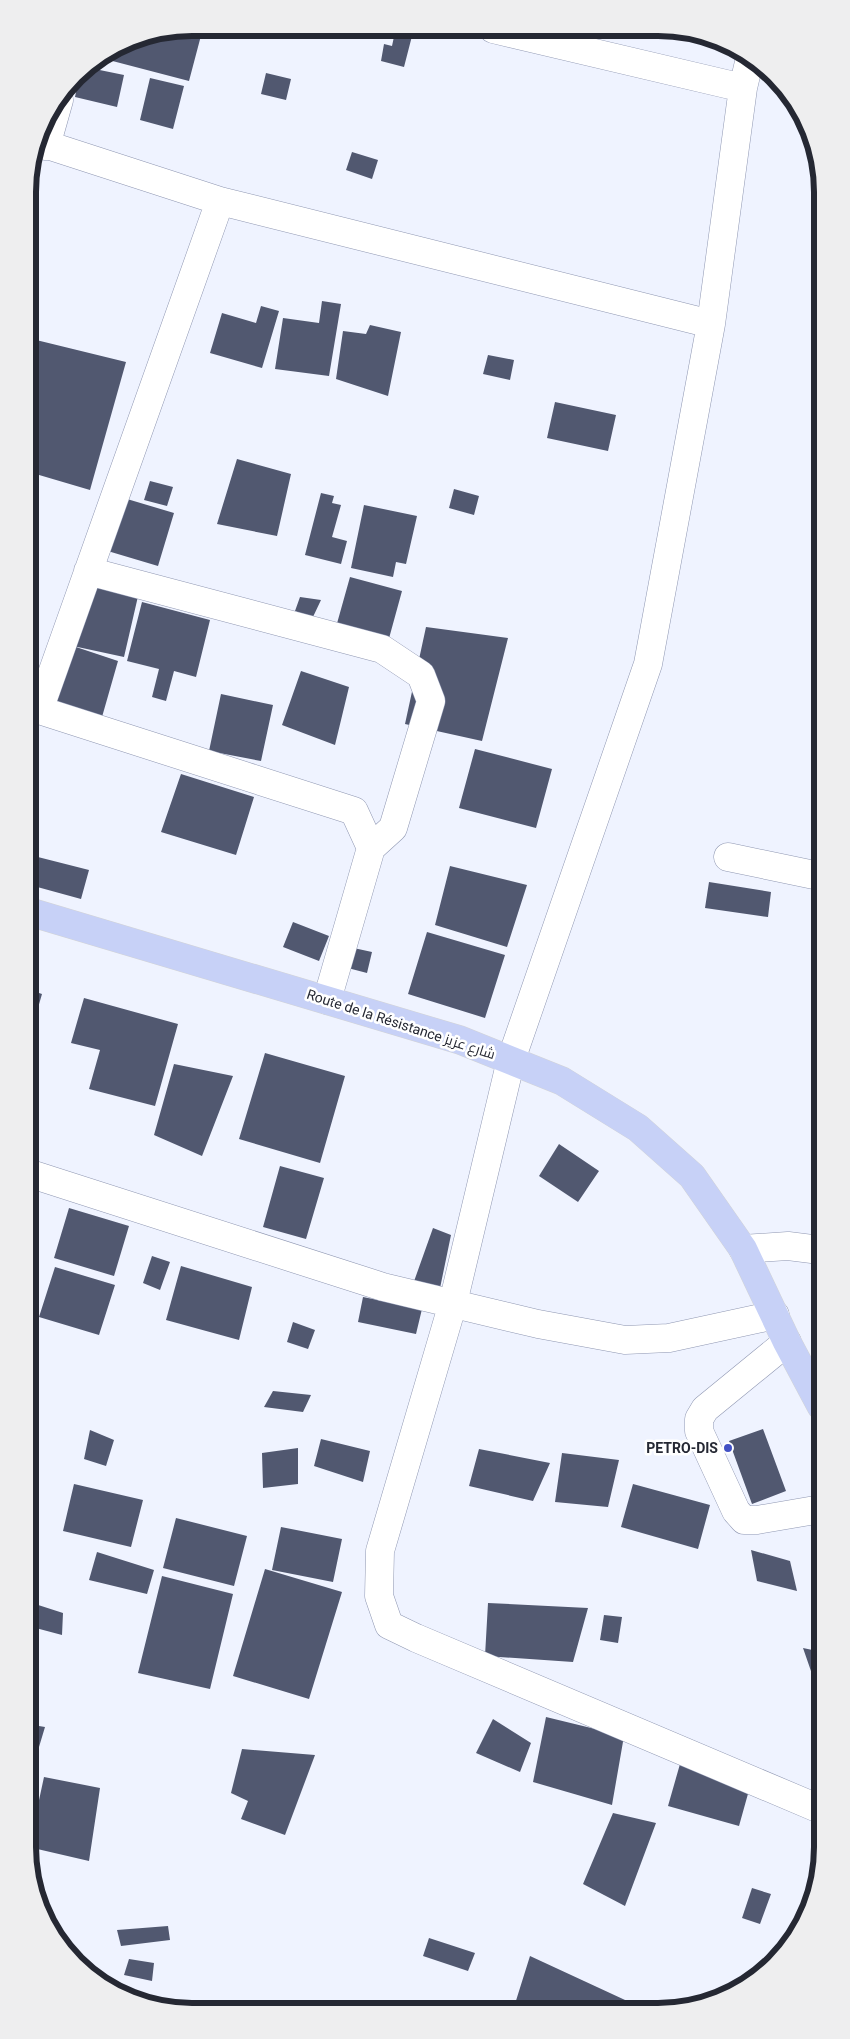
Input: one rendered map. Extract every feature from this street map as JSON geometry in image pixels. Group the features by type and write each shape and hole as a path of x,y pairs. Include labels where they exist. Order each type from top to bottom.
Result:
{"main road":[{"name":"Route de la Résistance شارع عزيز","path":"37,914 460,1040 562,1081 638,1128 692,1176 743,1249 787,1342 813,1391"}],"street":[{"path":"524,36 744,88"},
{"path":"749,65 711,324 648,664 511,1060 453,1304 380,1551 379,1596 389,1625 813,1806"},
{"path":"44,145 220,201 711,324"},
{"path":"37,697 88,571 220,201"},
{"path":"88,571 382,649 421,675 431,701 393,828 371,848 327,1000"},
{"path":"37,705 354,811 371,848"},
{"path":"728,856 814,875"},
{"path":"36,1176 374,1284 538,1324 625,1340 670,1338 775,1315"},
{"path":"743,1249 788,1246 813,1249"},
{"path":"787,1342 705,1409 699,1419 699,1431 736,1511 744,1520 758,1520 813,1510"}],"building":[{"path":"201,37 189,81 109,60 132,48 161,39"},
{"path":"394,37 412,37 404,67 381,61 384,44 392,46"},
{"path":"96,69 124,75 117,107 75,97 77,87"},
{"path":"266,73 291,79 286,100 261,94"},
{"path":"150,78 184,86 173,129 140,120"},
{"path":"352,152 378,160 372,179 346,170"},
{"path":"322,301 341,304 329,376 275,369 283,318 319,323"},
{"path":"261,306 279,311 262,368 210,353 222,313 256,323"},
{"path":"370,325 401,332 388,396 336,379 343,331 366,334"},
{"path":"37,340 126,362 90,490 37,474"},
{"path":"488,355 514,360 510,380 483,374"},
{"path":"555,402 616,415 608,451 547,438"},
{"path":"237,459 291,474 277,536 217,524"},
{"path":"150,481 173,487 167,506 144,500"},
{"path":"454,489 479,496 474,515 449,508"},
{"path":"321,493 334,496 332,503 341,505 332,537 347,541 341,564 305,555"},
{"path":"117,496 174,513 158,566 101,549"},
{"path":"364,505 417,516 406,564 396,562 393,577 351,568"},
{"path":"350,577 402,591 388,642 336,627"},
{"path":"88,581 139,592 124,657 73,646"},
{"path":"300,597 321,600 312,619 295,611"},
{"path":"142,602 210,620 196,677 174,671 166,701 152,697 159,669 127,661"},
{"path":"426,627 508,638 482,741 405,724"},
{"path":"73,646 118,661 102,717 55,703"},
{"path":"301,671 349,687 335,745 282,725"},
{"path":"221,694 273,705 261,761 209,751"},
{"path":"475,749 552,769 536,828 459,808"},
{"path":"181,774 254,797 236,855 161,832"},
{"path":"37,857 89,870 81,899 37,887"},
{"path":"450,866 527,885 507,947 435,925"},
{"path":"709,882 771,892 768,917 705,908"},
{"path":"293,922 329,936 319,961 283,947"},
{"path":"427,932 505,955 485,1018 408,994"},
{"path":"349,947 372,952 367,973 344,967"},
{"path":"37,992 42,994 37,1013"},
{"path":"84,998 178,1024 155,1106 89,1089 100,1050 71,1043"},
{"path":"265,1053 345,1076 320,1163 239,1139"},
{"path":"174,1064 233,1076 202,1156 154,1135"},
{"path":"559,1144 599,1171 578,1202 539,1176"},
{"path":"280,1166 324,1178 306,1239 263,1227"},
{"path":"69,1208 129,1226 114,1276 54,1258"},
{"path":"433,1228 451,1235 439,1293 412,1287"},
{"path":"152,1256 170,1262 160,1290 143,1283"},
{"path":"181,1266 252,1287 239,1340 166,1320"},
{"path":"55,1267 115,1285 99,1335 39,1317"},
{"path":"363,1297 422,1309 416,1334 358,1322"},
{"path":"293,1322 315,1330 308,1349 287,1342"},
{"path":"273,1391 311,1395 303,1412 264,1407"},
{"path":"763,1429 786,1491 752,1504 729,1441"},
{"path":"90,1430 114,1440 106,1466 84,1459"},
{"path":"321,1439 370,1451 363,1482 314,1466"},
{"path":"298,1448 298,1484 263,1488 262,1453"},
{"path":"479,1449 550,1463 533,1501 469,1486"},
{"path":"562,1453 619,1460 608,1507 555,1502"},
{"path":"74,1484 143,1500 131,1547 63,1531"},
{"path":"633,1484 710,1505 698,1549 621,1527"},
{"path":"176,1518 247,1536 234,1586 163,1568"},
{"path":"281,1527 342,1539 333,1582 272,1570"},
{"path":"751,1550 790,1561 797,1591 757,1581"},
{"path":"97,1552 154,1570 147,1594 89,1580"},
{"path":"265,1569 342,1592 309,1699 233,1676"},
{"path":"162,1576 233,1594 210,1689 138,1673"},
{"path":"488,1603 588,1608 573,1662 485,1656"},
{"path":"36,1604 63,1613 62,1635 36,1628"},
{"path":"604,1615 622,1617 618,1643 600,1640"},
{"path":"803,1648 813,1650 813,1677"},
{"path":"546,1717 624,1736 612,1805 533,1782"},
{"path":"493,1719 531,1743 520,1772 476,1753"},
{"path":"36,1726 45,1727 36,1757"},
{"path":"242,1749 315,1755 285,1835 241,1819 248,1801 231,1793"},
{"path":"680,1764 751,1783 739,1826 668,1806"},
{"path":"44,1777 100,1788 89,1861 36,1849 36,1814"},
{"path":"613,1813 656,1823 625,1906 583,1884"},
{"path":"752,1888 771,1894 760,1924 742,1918"},
{"path":"168,1926 170,1940 121,1946 117,1930"},
{"path":"429,1938 475,1953 468,1971 423,1956"},
{"path":"530,1956 632,2003 515,2003"},
{"path":"129,1959 154,1963 152,1981 124,1975"}],"place":[{"name":"PETRO-DIS","path":"728,1448"}]}
